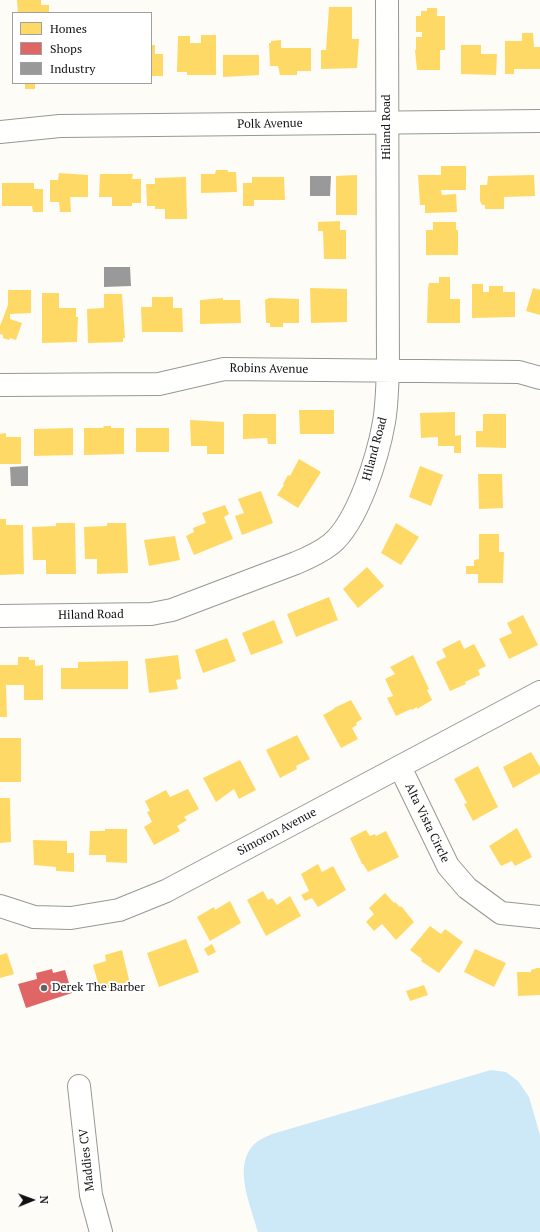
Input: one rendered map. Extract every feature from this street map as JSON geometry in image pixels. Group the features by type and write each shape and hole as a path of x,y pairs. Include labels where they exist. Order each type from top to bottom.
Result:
{"street":[{"name":"Hiland Road","path":"0,616 151,614 172,610 296,563 332,544 343,531 354,513 372,469 384,422 388,371 387,0"},
{"name":"Polk Avenue","path":"0,132 60,126 540,121"},
{"name":"Robins Avenue","path":"0,385 159,384 224,369 519,372 540,377"},
{"name":"Simoron Avenue","path":"0,906 34,917 71,918 119,910 166,891 540,692"},
{"name":"Alta Vista Circle","path":"400,767 448,866 467,888 501,913 540,917"},
{"name":"Maddies CV","path":"80,1086 91,1195 101,1232"}],"water":[{"path":"491,1070 506,1072 518,1081 529,1097 540,1135 540,1232 258,1232 248,1197 244,1172 245,1160 250,1150 258,1141 272,1134"}],"building: Homes":[{"path":"17,0 41,0 41,5 49,5 49,12 18,12"},
{"path":"329,7 352,7 352,39 359,39 357,68 321,69 321,50 326,50"},
{"path":"427,8 437,8 437,16 445,16 445,50 440,50 440,70 417,70 415,50 416,37 422,37 422,32 416,32 416,16 421,16 421,11 427,11"},
{"path":"522,33 533,33 534,47 540,47 540,69 514,69 514,74 505,74 505,41 522,41"},
{"path":"201,35 216,35 216,75 187,75 187,72 177,72 178,36 190,36 190,43 201,43"},
{"path":"281,40 281,48 311,48 311,71 297,71 297,75 280,75 278,66 270,66 269,43 271,43 271,41"},
{"path":"152,45 155,45 155,54 163,54 163,76 152,76"},
{"path":"461,45 481,45 481,54 497,54 496,75 461,74"},
{"path":"223,55 259,55 259,75 223,77"},
{"path":"25,84 35,84 35,89 25,89"},
{"path":"441,166 466,166 466,190 441,190 442,195 456,194 457,212 425,213 425,205 420,205 418,175 441,175"},
{"path":"216,170 236,172 237,192 201,193 201,174 215,174"},
{"path":"59,173 88,175 88,197 70,197 71,212 60,212 59,202 50,202 50,180 58,180"},
{"path":"100,174 133,174 132,179 141,179 141,203 132,203 132,206 112,206 112,197 99,197"},
{"path":"357,175 357,215 336,215 336,176"},
{"path":"534,175 535,196 504,197 504,209 485,209 485,205 482,205 480,201 480,185 487,185 488,176"},
{"path":"186,177 187,219 165,219 165,209 155,209 155,206 147,206 146,184 155,184 155,178"},
{"path":"252,177 284,177 285,200 254,200 254,206 243,206 243,183 252,183"},
{"path":"2,183 34,183 34,189 43,189 43,212 33,212 32,206 2,206"},
{"path":"340,221 340,230 346,230 346,259 324,259 323,231 318,231 318,222"},
{"path":"433,222 456,222 456,230 458,230 458,255 426,255 426,230 433,230"},
{"path":"439,277 450,277 450,299 460,299 460,323 427,323 429,283 439,283"},
{"path":"472,284 483,284 483,292 489,292 489,286 503,286 503,292 515,292 515,317 472,318"},
{"path":"310,288 347,289 347,322 311,323"},
{"path":"533,288 540,290 540,315 526,311"},
{"path":"8,290 31,290 31,313 10,314 10,319 22,323 16,340 3,338 3,335 0,334 0,326 8,305"},
{"path":"42,293 59,293 59,308 76,308 76,317 78,317 77,342 42,343"},
{"path":"104,294 122,294 125,338 123,338 123,342 88,343 87,309 104,308"},
{"path":"152,297 173,297 173,308 182,308 183,332 142,332 141,307 152,307"},
{"path":"223,298 223,300 240,300 241,323 200,324 200,300"},
{"path":"269,298 299,299 299,323 283,323 283,327 270,327 270,323 266,323 265,300"},
{"path":"299,410 334,410 334,434 300,434"},
{"path":"455,412 455,436 461,435 461,453 454,453 454,446 438,446 438,437 421,438 420,413"},
{"path":"243,414 276,414 276,444 268,444 267,438 243,439"},
{"path":"483,414 506,414 506,448 476,447 476,431 483,431"},
{"path":"190,420 224,422 224,454 207,454 207,446 191,446"},
{"path":"103,426 111,426 111,428 124,428 124,454 84,455 84,428 104,428"},
{"path":"73,428 73,455 34,456 34,429"},
{"path":"136,428 169,428 169,452 136,452"},
{"path":"6,433 6,437 21,437 21,464 0,464 0,434"},
{"path":"299,459 321,472 298,508 277,495"},
{"path":"420,466 443,475 431,506 409,497"},
{"path":"478,474 502,474 503,508 479,509"},
{"path":"261,491 273,523 242,535 235,516 244,513 238,499"},
{"path":"225,505 229,514 224,517 233,539 194,555 186,536 194,532 193,528 206,523 202,513"},
{"path":"0,519 6,519 6,525 23,525 24,574 0,575"},
{"path":"56,523 75,523 76,574 46,574 46,560 33,560 32,527 56,526"},
{"path":"107,523 126,523 128,573 97,574 97,559 85,559 84,527 107,526"},
{"path":"396,523 419,537 401,565 381,553"},
{"path":"479,534 499,534 499,552 504,552 503,583 478,583 478,574 466,574 466,566 474,566 474,560 479,559"},
{"path":"175,536 180,560 149,566 144,540"},
{"path":"367,567 384,586 358,608 343,589"},
{"path":"329,597 338,620 296,637 287,614"},
{"path":"523,615 538,645 509,659 499,639 512,633 507,623"},
{"path":"274,620 283,643 251,655 242,633"},
{"path":"227,638 236,661 203,673 195,650"},
{"path":"460,640 464,649 474,644 486,666 478,670 480,675 465,682 466,684 450,691 436,662 446,657 442,649"},
{"path":"178,655 181,679 176,680 178,689 149,693 145,659"},
{"path":"413,655 429,689 427,690 432,700 417,709 417,707 396,716 387,698 393,696 385,679 395,674 390,667"},
{"path":"18,657 29,657 29,660 35,660 35,666 43,665 43,700 24,700 24,685 6,685 7,717 0,717 0,665 18,665"},
{"path":"128,661 128,689 61,689 61,668 78,668 78,662"},
{"path":"351,700 362,719 352,728 358,739 341,748 323,715"},
{"path":"297,735 310,759 296,766 297,769 280,778 266,750"},
{"path":"0,738 21,738 21,782 0,782"},
{"path":"531,752 540,767 540,773 513,788 503,767"},
{"path":"240,760 256,790 239,799 234,789 216,802 203,778"},
{"path":"478,766 498,807 473,821 464,804 467,803 454,779"},
{"path":"188,789 199,809 184,817 187,820 177,826 180,831 154,845 144,827 152,822 147,812 150,811 145,801 166,790 170,797"},
{"path":"0,798 10,798 11,842 0,843"},
{"path":"517,828 532,857 515,866 512,861 501,866 489,846"},
{"path":"105,829 127,829 127,863 106,862 106,855 89,855 90,831 105,831"},
{"path":"366,830 370,836 375,834 376,836 386,831 399,857 368,872 362,864 350,838"},
{"path":"33,840 67,841 67,853 74,853 74,872 56,871 56,867 34,865"},
{"path":"318,864 322,872 333,866 346,890 318,907 312,898 305,901 301,895 309,891 301,874"},
{"path":"263,891 268,900 272,898 277,905 290,896 301,916 266,936 247,900"},
{"path":"385,893 394,903 395,902 400,907 401,906 414,922 396,940 382,924 374,931 366,922 374,914 369,908"},
{"path":"230,901 241,923 210,941 197,917 214,907 215,910"},
{"path":"430,926 441,934 445,929 463,942 439,973 421,961 422,959 410,950"},
{"path":"186,939 199,972 159,987 147,953"},
{"path":"212,944 216,952 208,956 204,949"},
{"path":"475,949 506,963 494,987 464,972"},
{"path":"122,950 130,984 100,990 93,965 106,961 105,955"},
{"path":"7,953 14,974 0,978 0,955"},
{"path":"540,968 540,995 518,996 517,972 531,972 531,970"},
{"path":"424,985 428,995 410,1001 406,991"}],"building: Shops":[{"path":"52,969 53,973 65,970 72,993 26,1008 18,984 37,979 36,973"}],"building: Industry":[{"path":"310,176 331,176 330,196 310,196"},
{"path":"104,267 130,267 131,286 104,287"},
{"path":"28,466 28,486 11,486 10,467"}],"place":[{"name":"Derek The Barber","path":"44,988"}]}
